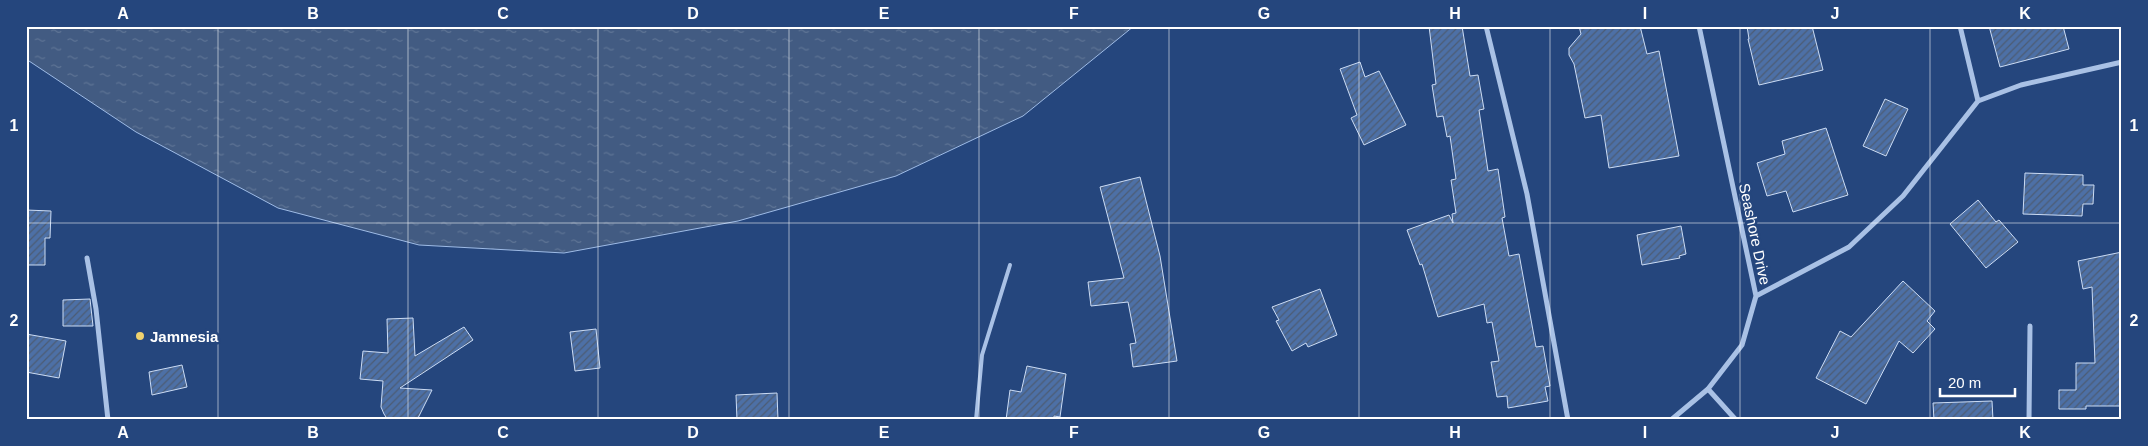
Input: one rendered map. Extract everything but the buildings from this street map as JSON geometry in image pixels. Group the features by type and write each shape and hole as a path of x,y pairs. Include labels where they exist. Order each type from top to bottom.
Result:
{"street":[{"path":"1486,26 1527,194 1568,420"},
{"name":"Seashore Drive","path":"1671,420 1708,389 1742,345 1756,296 1699,26"},
{"path":"1960,26 1978,102"},
{"path":"1756,296 1849,246 1903,196 1978,102 2021,85 2122,62"},
{"path":"87,258 96,309 108,420"},
{"path":"2029,420 2030,326"},
{"path":"1708,389 1736,420"}],"lane":[{"path":"976,420 982,355 1010,265"}],"water":[{"path":"26,26 1134,26 1023,116 896,176 738,221 564,253 419,245 278,208 136,132 26,59"}],"place":[{"name":"Jamnesia","path":"140,336"}]}
